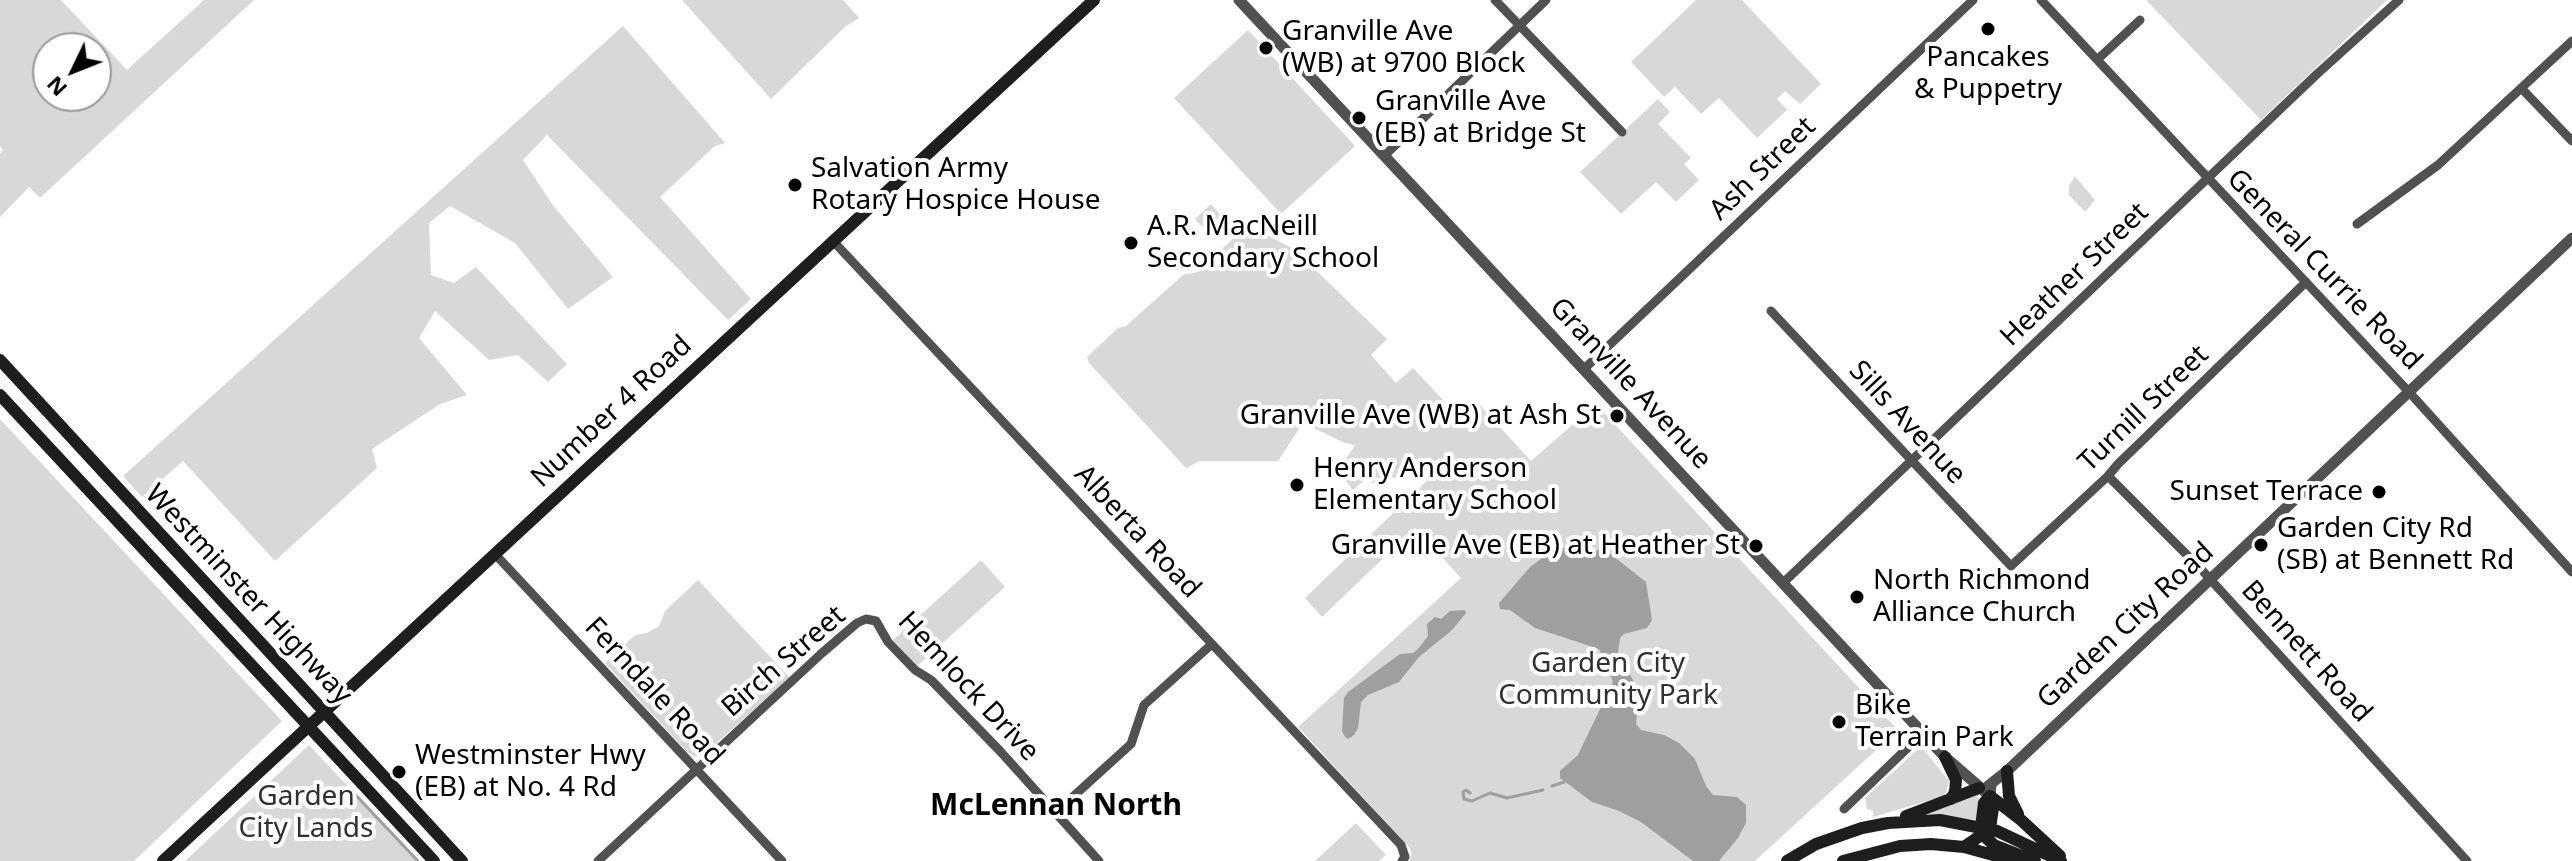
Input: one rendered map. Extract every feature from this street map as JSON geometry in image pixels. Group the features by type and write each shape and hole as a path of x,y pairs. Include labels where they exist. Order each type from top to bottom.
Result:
{"main road":[{"name":"Number 4 Road","path":"163,861 1094,0"},
{"name":"Westminster Highway","path":"0,360 462,861"},
{"name":"Westminster Highway","path":"0,395 434,861"},
{"path":"1945,757 1956,780 1951,799"},
{"path":"2007,771 2009,796 2021,820"},
{"path":"1787,861 1837,835 1888,823 1951,799 1987,790"},
{"path":"1987,790 2051,845 2063,861"},
{"path":"1964,847 1985,830 1993,808 1987,790"},
{"path":"1888,823 1940,820 2022,841 2063,861"},
{"path":"1985,830 1994,845 2035,861"},
{"path":"1843,861 1900,846 1964,847 2015,861"}],"street":[{"name":"Granville Avenue","path":"1239,0 1945,757 1987,790"},
{"path":"1495,0 1622,132"},
{"path":"1384,156 1546,0"},
{"name":"Ash Street","path":"1583,370 1973,0"},
{"name":"General Currie Road","path":"2041,0 2409,392 2572,572"},
{"name":"Heather Street","path":"1783,583 2399,0"},
{"path":"2098,59 2140,20"},
{"path":"2357,224 2438,165 2572,41"},
{"path":"2522,89 2572,141"},
{"name":"Garden City Road","path":"1987,790 2572,238"},
{"name":"Alberta Road","path":"833,241 1401,845 1403,859"},
{"name":"Turnill Street","path":"2011,566 2108,476 2306,282"},
{"name":"Sills Avenue","path":"1771,311 2011,566"},
{"name":"Bennett Road","path":"2108,476 2211,579 2467,861"},
{"name":"Ferndale Road","path":"494,553 782,861"},
{"name":"Birch Street","path":"598,861 822,653 866,619"},
{"name":"Hemlock Drive","path":"866,619 876,621 888,642 915,670 931,680 1099,861"},
{"path":"1055,813 1131,744 1144,705 1212,644"},
{"path":"1844,809 1923,733"}],"green space":[{"path":"0,0 61,0 91,32 32,32 32,112 112,112 112,54 127,70 204,0 254,0 40,198 29,187 0,217 0,153 3,150 0,146"},
{"path":"682,0 843,0 859,18 846,26 771,99"},
{"path":"1696,0 1742,0 1821,84 1800,104 1785,91 1777,99 1787,110 1757,138 1719,98 1701,114 1675,87 1664,97 1631,62"},
{"path":"2146,0 2387,0 2261,120"},
{"path":"623,26 725,143 715,146 660,197 751,299 728,320 547,135 523,160 552,204 613,277 568,309 515,243 450,206 429,223 431,275 454,283 476,267 567,364 548,382 518,355 489,360 435,311 419,338 467,395 440,404 372,449 377,468 275,561 183,461 142,497 123,476"},
{"path":"1248,30 1355,146 1281,214 1174,98"},
{"path":"1658,99 1670,112 1658,124 1691,158 1684,164 1699,180 1676,202 1656,182 1621,214 1580,172"},
{"path":"2075,176 2095,200 2085,212 2069,195 2069,186"},
{"path":"1211,204 1230,226 1214,240 1195,219"},
{"name":"Garden City Community Park","path":"1247,225 1294,249 1387,339 1371,355 1396,383 1413,368 1462,420 1479,404 1531,461 1596,404 1898,730 1755,861 1409,861 1412,854 1409,847 1298,727 1461,578 1415,528 1322,617 1305,598 1440,468 1423,481 1409,465 1395,478 1388,476 1375,484 1367,478 1353,490 1340,468 1355,445 1303,423 1278,461 1200,461 1186,468 1089,363 1087,357 1183,275 1198,272"},
{"path":"0,419 282,721 134,861 0,861"},
{"path":"981,560 1005,587 917,666 893,640"},
{"path":"698,580 790,678 703,755 696,757 688,753 605,663 635,635 659,626 665,611"},
{"name":"Garden City Lands","path":"309,745 418,861 185,861"},
{"path":"1919,748 1925,751 1949,781 1946,793 1873,817 1873,811 1867,809 1865,798"},
{"path":"1977,795 1980,801 1977,820 1928,814"},
{"path":"1356,823 1386,855 1379,861 1315,861"}],"shaded area":[{"path":"1575,546 1608,552 1646,582 1652,620 1647,628 1624,634 1620,638 1618,653 1639,691 1636,724 1641,730 1664,735 1679,743 1695,759 1713,795 1737,797 1746,805 1746,823 1719,861 1693,861 1641,822 1592,802 1560,778 1560,771 1578,755 1613,682 1599,649 1535,628 1510,610 1500,609 1499,603 1530,567 1559,549"},
{"path":"1465,610 1466,613 1451,631 1419,657 1399,682 1368,695 1361,702 1358,728 1354,735 1348,739 1345,737 1342,731 1344,698 1348,692 1400,654 1413,653 1418,649 1428,636 1427,624 1435,617 1441,619 1450,611"}],"waterway":[{"path":"1552,786 1564,782"},
{"path":"350,789 418,861"},
{"path":"1470,793 1466,790 1463,792 1464,799 1472,801 1490,793 1507,798 1543,790"}],"place":[{"name":"Pancakes & Puppetry","path":"1988,29"},
{"name":"Granville Ave (WB) at 9700 Block","path":"1266,48"},
{"name":"Granville Ave (EB) at Bridge St","path":"1359,118"},
{"name":"Salvation Army Rotary Hospice House","path":"795,185"},
{"name":"A.R. MacNeill Secondary School","path":"1131,243"},
{"name":"Granville Ave (WB) at Ash St","path":"1617,416"},
{"name":"Henry Anderson Elementary School","path":"1297,485"},
{"name":"Sunset Terrace","path":"2379,492"},
{"name":"Garden City Rd (SB) at Bennett Rd","path":"2261,545"},
{"name":"Granville Ave (EB) at Heather St","path":"1756,546"},
{"name":"North Richmond Alliance Church","path":"1857,597"},
{"name":"Bike Terrain Park","path":"1839,722"},
{"name":"Westminster Hwy (EB) at No. 4 Rd","path":"399,772"}],"district":[{"name":"McLennan North","path":"1056,806"}]}
